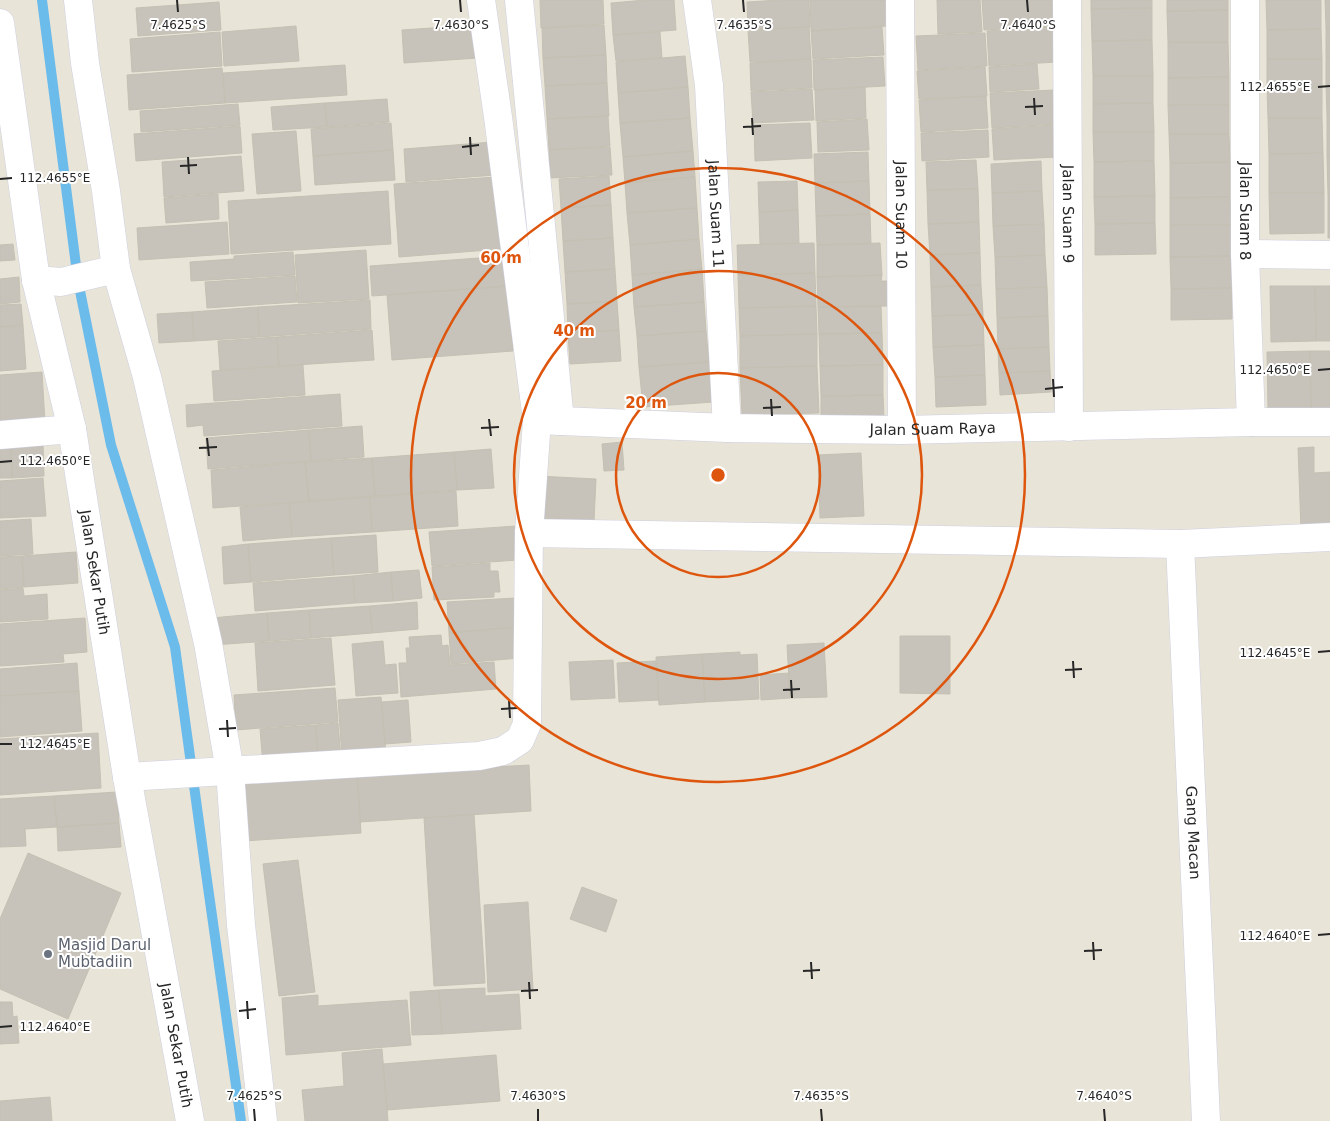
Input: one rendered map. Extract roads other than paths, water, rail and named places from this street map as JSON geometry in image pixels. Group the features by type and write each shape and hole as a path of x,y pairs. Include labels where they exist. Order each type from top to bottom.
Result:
{"street":[{"path":"78,0 85,63 106,191 106,272 148,377 208,643 225,771 263,1121"},
{"path":"481,0 498,117 548,420"},
{"path":"127,777 479,756 504,751 520,740 526,724 529,533 548,420 519,0"},
{"name":"Jalan Suam 11","path":"697,0 709,85 727,428"},
{"path":"709,85 714,0"},
{"name":"Jalan Suam 10","path":"900,0 902,430"},
{"name":"Jalan Suam 9","path":"1067,0 1069,427"},
{"name":"Jalan Suam 8","path":"1245,0 1245,254 1251,422"},
{"name":"Jalan Sekar Putih","path":"0,24 49,281 127,777 190,1121"},
{"path":"1245,254 1330,254"},
{"path":"49,281 106,272"},
{"name":"Jalan Suam Raya","path":"548,420 727,428 902,430 1330,422"},
{"path":"0,435 72,430"},
{"path":"529,533 1180,544 1330,537"},
{"name":"Gang Macan","path":"1180,544 1206,1121"}],"waterway":[{"path":"42,0 78,281 111,445 175,647 241,1121"}],"place":[{"name":"Masjid Darul Mubtadiin","path":"48,954"}]}
